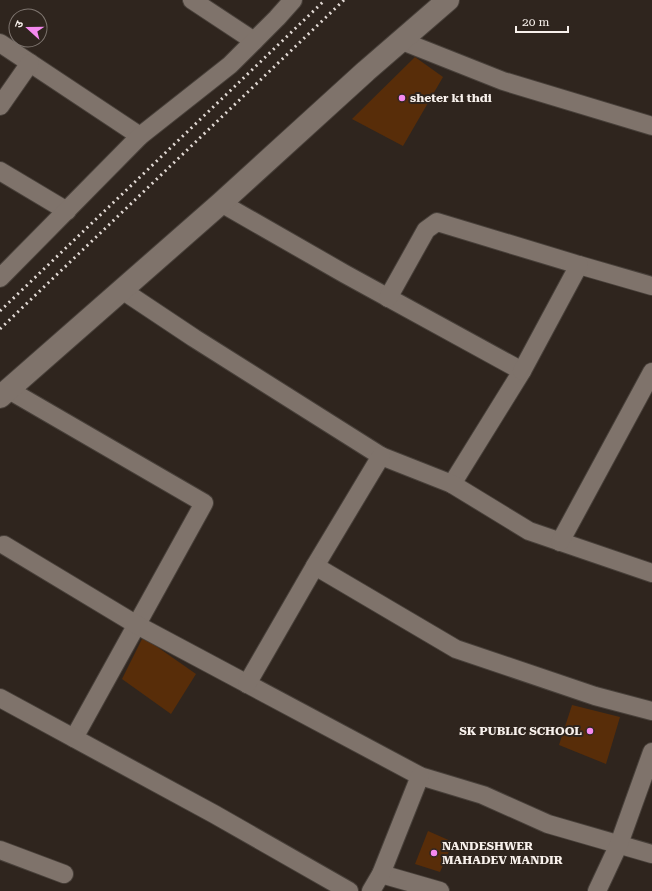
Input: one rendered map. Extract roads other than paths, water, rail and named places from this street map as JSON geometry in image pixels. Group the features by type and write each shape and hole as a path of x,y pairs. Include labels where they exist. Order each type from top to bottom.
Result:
{"street":[{"path":"192,0 254,41"},
{"path":"0,278 140,136 214,78 254,41 293,0"},
{"path":"74,738 204,503 4,394 448,0"},
{"path":"402,41 503,81 652,126"},
{"path":"0,43 140,136"},
{"path":"0,106 30,63"},
{"path":"0,171 67,210"},
{"path":"221,203 388,298 522,371"},
{"path":"388,298 426,230 437,222 652,286"},
{"path":"452,484 522,371 579,265"},
{"path":"122,290 194,338 381,456 452,484 529,531 652,573"},
{"path":"560,542 652,372"},
{"path":"247,684 381,456"},
{"path":"1,546 136,625 420,776 483,795 548,824 652,854"},
{"path":"315,566 456,649 595,696 652,711"},
{"path":"0,698 214,814 349,891"},
{"path":"597,891 618,844 652,752"},
{"path":"372,891 381,874 420,776"},
{"path":"0,850 64,874"},
{"path":"381,874 440,891"}],"railway":[{"path":"0,311 325,0"},
{"path":"0,329 344,0"}],"place":[{"name":"sheter ki thdi","path":"402,98"},
{"name":"SK PUBLIC SCHOOL","path":"590,731"},
{"name":"NANDESHWER MAHADEV MANDIR","path":"434,853"}]}
